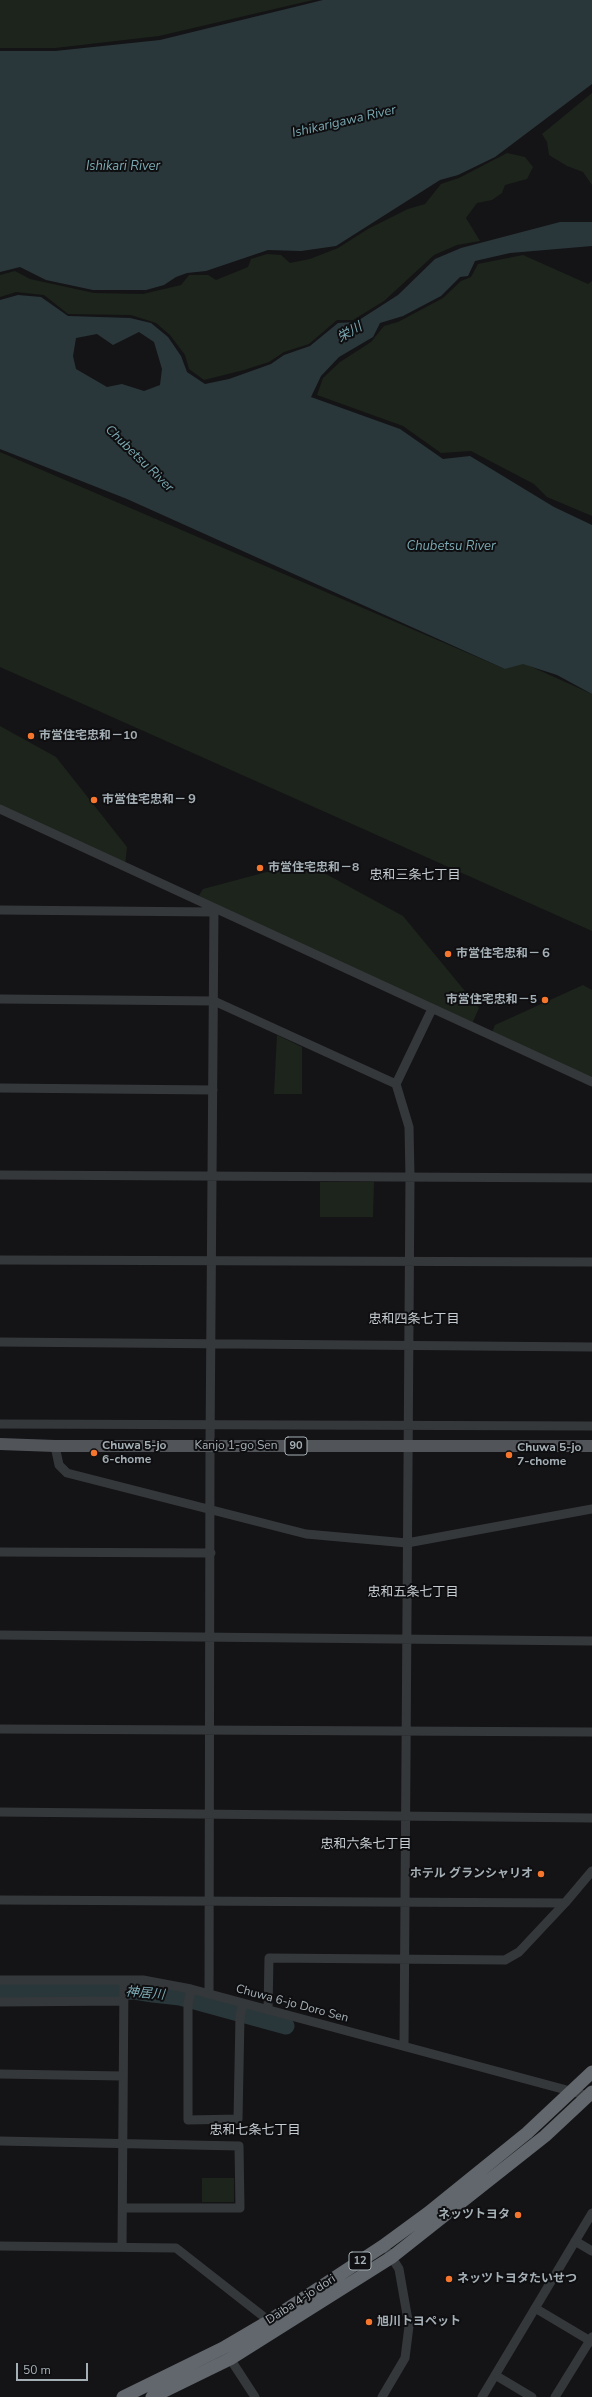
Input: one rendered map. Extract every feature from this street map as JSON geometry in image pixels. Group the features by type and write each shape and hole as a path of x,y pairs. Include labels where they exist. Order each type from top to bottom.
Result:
{"highway":[{"name":"Daiba 4-jo dori","path":"274,2325 383,2246 481,2171 573,2091 592,2072"},
{"name":"Daiba 4-jo dori","path":"152,2397 392,2257 545,2136 591,2095"},
{"name":"Daiba 4-jo dori","path":"123,2397 226,2354"}],"main road":[{"name":"Kanjo 1-go Sen","path":"0,1444 55,1446 592,1446"}],"street":[{"path":"0,809 214,910 592,1082"},
{"path":"0,910 214,910"},
{"path":"210,1994 210,1425 214,910"},
{"path":"0,999 214,1001 396,1084"},
{"path":"404,2046 406,1960 407,1543 409,1446 408,1261 410,1178 409,1127 396,1084 432,1009"},
{"path":"0,1088 213,1090"},
{"path":"0,1176 592,1178"},
{"path":"0,1260 592,1262"},
{"path":"0,1342 211,1345 592,1347"},
{"path":"0,1424 592,1426"},
{"path":"55,1446 59,1465 67,1473 210,1511 306,1534 407,1543 592,1509"},
{"path":"0,1552 211,1553"},
{"path":"0,1635 592,1641"},
{"path":"0,1729 592,1732"},
{"path":"0,1812 592,1818"},
{"path":"268,2010 268,1958 505,1960 519,1952 565,1903 592,1871"},
{"path":"0,1900 565,1903"},
{"name":"Chuwa 6-jo Doro Sen","path":"0,1980 124,1991 143,1980 191,1992 210,1994 242,2009 268,2010 591,2095"},
{"path":"0,2002 124,1991 122,2247"},
{"path":"191,1992 188,2004 188,2120 238,2119 242,2009"},
{"path":"0,2074 123,2076"},
{"path":"0,2141 239,2146 240,2208 123,2208"},
{"path":"482,2397 592,2212"},
{"path":"575,2241 592,2251"},
{"path":"0,2246 176,2248 274,2325"},
{"path":"382,2397 405,2358 409,2334 399,2269 383,2246"},
{"path":"535,2308 591,2340 555,2397"},
{"path":"226,2354 254,2397"},
{"path":"495,2375 532,2397"}],"shaded area":[{"path":"0,0 313,0 159,36 55,48 0,48"},
{"path":"592,93 592,185 583,172 567,166 549,155 547,142 542,134"},
{"path":"507,153 525,157 533,167 527,179 505,185 502,193 492,200 477,203 466,218 480,241 457,245 434,255 384,301 353,320 337,320 309,344 284,352 269,362 244,370 204,380 189,369 185,355 170,335 156,323 131,315 68,314 44,295 16,292 0,297 0,275 15,271 30,279 94,293 143,294 181,285 189,275 208,275 216,280 248,267 251,259 267,254 281,255 290,263 310,259 338,248 368,229 408,209 425,204 441,184 459,178"},
{"path":"523,255 588,284 592,281 592,516 547,497 534,484 471,451 441,453 403,426 317,395 323,378 340,362 371,342 384,326 398,322 443,298 461,281 471,277 478,264"},
{"path":"0,452 505,669 523,663 592,694 592,931 0,667"},
{"path":"0,726 56,757 127,847 125,866 0,809"},
{"path":"304,862 403,916 479,1008 471,1026 196,900 203,889"},
{"path":"583,985 592,990 592,1082 491,1035 495,1025"},
{"path":"277,1035 302,1047 302,1094 274,1094"},
{"path":"320,1182 374,1182 373,1217 320,1217"},
{"path":"202,2178 234,2178 234,2202 202,2202"}],"water":[{"name":"Ishikari River","path":"323,0 592,0 592,84 495,157 458,175 440,180 336,246 301,251 268,250 206,271 187,273 176,277 164,285 146,290 93,290 46,280 20,267 0,272 0,51 55,51 160,40"},
{"name":"Chubetsu River","path":"560,222 592,222 592,246 510,253 475,261 468,276 460,277 441,296 403,316 380,323 373,337 339,357 321,376 311,397 400,429 443,459 470,456 554,507 592,525 592,694 557,675 523,664 505,669 127,499 0,449 0,300 18,295 41,297 68,316 130,318 151,323 168,337 181,356 187,372 205,384 229,379 271,364 284,355 310,346 338,323 356,322 398,295 435,259 461,248","holes":["139,332 154,342 162,369 160,385 144,391 122,384 107,387 76,369 73,356 76,338 97,334 113,345"]}],"waterway":[{"name":"神居川","path":"0,1992 134,1991 180,1997 286,2026"}],"place":[{"name":"市営住宅忠和－10","path":"31,736"},
{"name":"市営住宅忠和－９","path":"94,800"},
{"name":"市営住宅忠和－8","path":"260,868"},
{"name":"市営住宅忠和－６","path":"448,954"},
{"name":"市営住宅忠和－5","path":"545,1000"},
{"name":"Chuwa 5-jo 6-chome","path":"94,1453"},
{"name":"Chuwa 5-jo 7-chome","path":"509,1455"},
{"name":"ホテル グランシャリオ","path":"541,1874"},
{"name":"ネッツトヨタ","path":"518,2215"},
{"name":"ネッツトヨタたいせつ","path":"449,2279"},
{"name":"旭川トヨペット","path":"369,2322"}],"district":[{"name":"忠和三条七丁目","path":"415,876"},
{"name":"忠和四条七丁目","path":"414,1320"},
{"name":"忠和五条七丁目","path":"413,1593"},
{"name":"忠和六条七丁目","path":"366,1845"},
{"name":"忠和七条七丁目","path":"255,2131"}],"water label":[{"name":"Ishikarigawa River","path":"344,122"},
{"name":"栄川","path":"350,333"}]}
